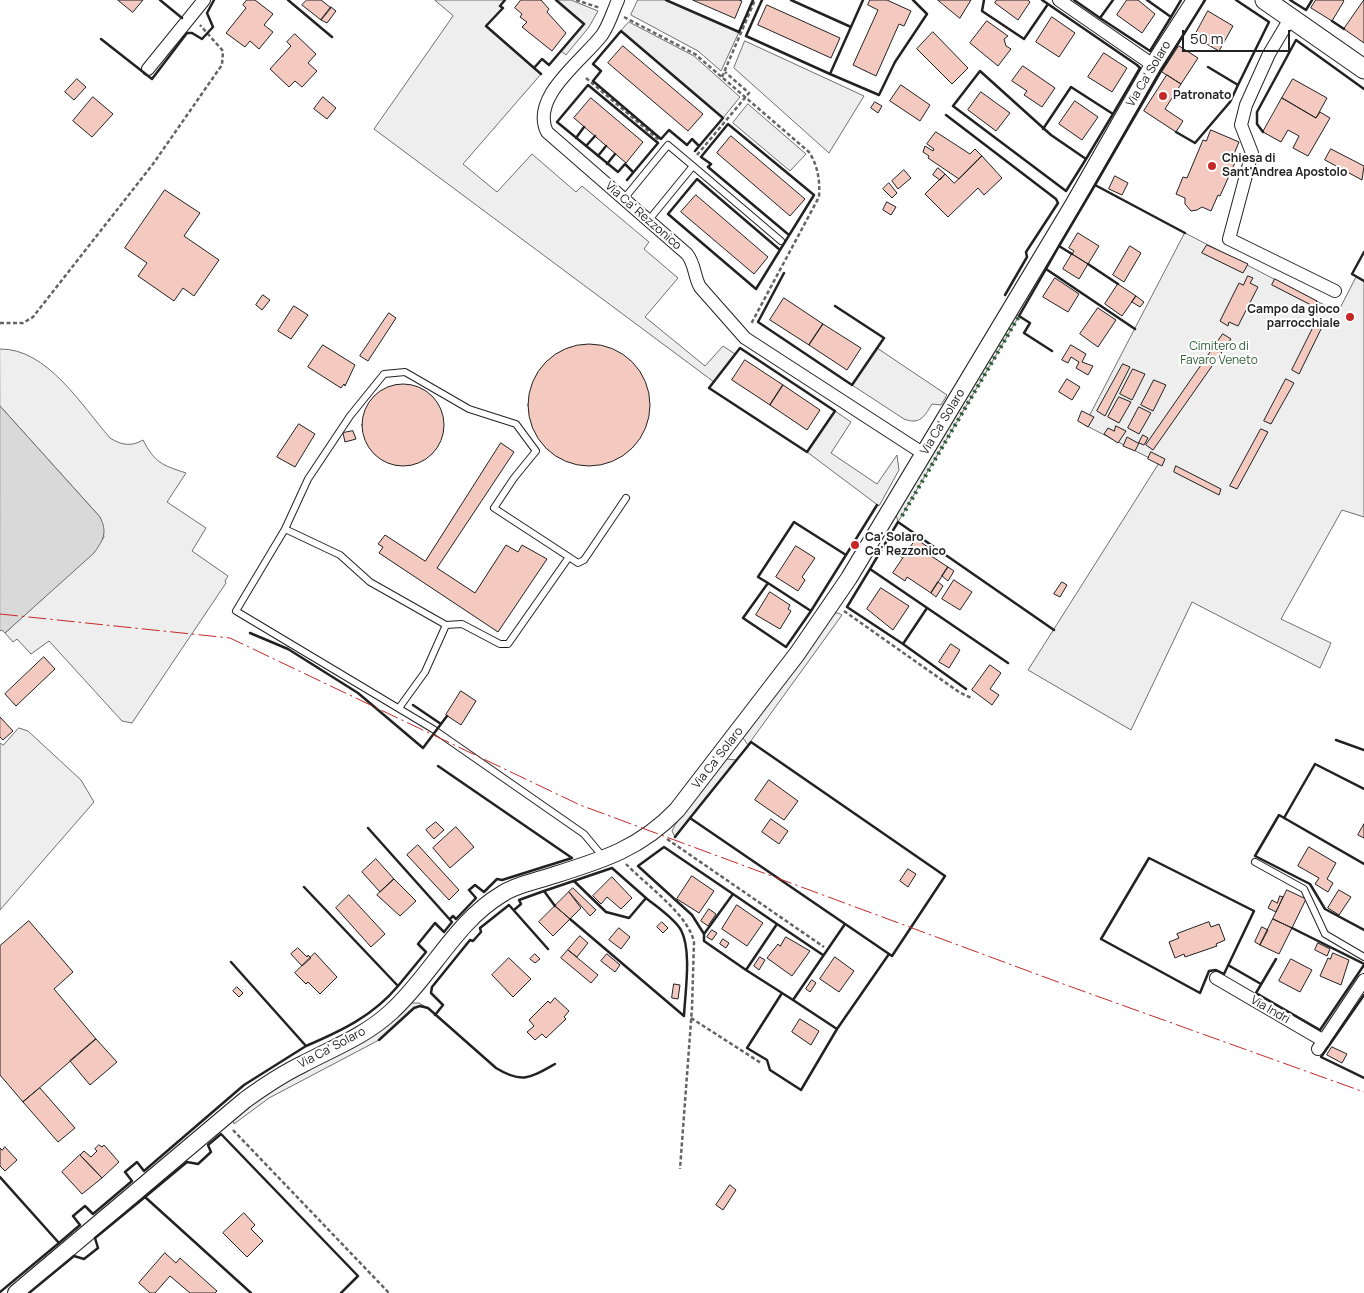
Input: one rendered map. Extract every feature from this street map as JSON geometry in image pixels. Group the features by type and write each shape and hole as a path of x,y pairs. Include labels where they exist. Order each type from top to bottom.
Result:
{"main road":[{"path":"1265,0 1364,69"}],"street":[{"path":"148,70 204,0"},
{"name":"Via Ca' Rezzonico","path":"618,0 601,35 550,94 543,109 542,117 547,132 687,254 694,265 696,279 700,287 746,338 924,454"},
{"path":"1059,0 1154,65"},
{"name":"Via Ca' Solaro","path":"16,1293 222,1118 280,1076 353,1039 378,1023 401,1002 465,926 491,900 521,885 610,857 656,831 677,810 729,745 832,603 924,454 1154,65 1195,0"},
{"path":"1291,17 1265,61 1246,105 1241,125 1252,153 1229,240 1335,291"},
{"name":"Via Indri","path":"1216,978 1321,1045 1364,980"}],"lane":[{"path":"623,200 668,145 781,241"},
{"path":"648,221 693,166"},
{"path":"610,857 584,834 433,729 236,611 285,529 308,479 350,416 384,374 405,372 469,409 516,424 536,451 514,478 494,508 578,563 584,560 626,498"},
{"path":"285,529 340,555 370,582 446,625 462,624 500,644 508,644 569,557"},
{"path":"399,708 425,672 446,625"},
{"path":"1255,862 1304,889 1325,934 1364,957"}],"path":[{"path":"722,77 755,0"},
{"path":"0,323 23,323 33,317 153,164 222,65 223,51 207,33"},
{"path":"696,155 750,93 725,72"},
{"path":"586,78 666,146"},
{"path":"832,603 959,692 973,699"},
{"path":"656,831 824,947"},
{"path":"610,857 689,927 694,942 691,1018 680,1169"},
{"path":"691,1018 761,1063"},
{"path":"222,1118 389,1293"}],"green space":[{"path":"435,0 505,0 500,5 503,8 487,26 541,74 463,164 497,192 532,154 576,192 582,186 649,242 644,249 678,278 645,317 705,366 723,346 735,354 714,382 374,129 453,16"},
{"path":"556,0 571,0 598,11 589,27 566,55 561,51 584,24"},
{"path":"638,0 666,0 739,32 721,71 698,51 631,15"},
{"path":"629,22 694,56 740,97 723,118 621,31"},
{"path":"745,41 864,96 829,153 734,68"},
{"path":"748,104 806,154 790,171 733,123"},
{"name":"Cimitero di Favaro Veneto","path":"1185,233 1338,312 1356,277 1364,281 1364,517 1342,510 1281,619 1331,643 1320,668 1192,602 1131,730 1028,670 1159,463 1085,425"},
{"path":"1015,314 1019,316 898,522 896,514"},
{"path":"877,348 947,395 941,405 932,404 921,419 909,421 852,385"},
{"path":"0,349 17,351 33,358 48,368 62,381 110,438 126,444 134,444 143,440 151,454 160,462 186,473 167,502 206,528 192,551 228,576 225,581 226,583 132,723 122,721 49,641 31,654 17,639 13,642 5,633 93,553 104,537 100,517 0,406"},
{"path":"835,411 851,422 831,453 877,484 897,455 899,470 879,506 807,452"},
{"path":"834,614 842,615 748,745 743,738"},
{"path":"19,728 28,731 81,780 94,802 0,910 0,743 3,745"},
{"path":"727,759 736,760 675,837 672,831 675,825"},
{"path":"411,1003 419,1003 428,1008 420,1006 414,1008 379,1040 269,1098 234,1124 233,1119 265,1093 375,1035"}],"shaded area":[{"path":"0,406 100,517 104,528 102,540 94,553 5,633 2,630 0,631"}],"building":[{"path":"118,0 143,0 133,12"},
{"path":"247,0 255,0 273,14 264,25 273,32 259,49 250,41 245,47 226,33 246,8 243,5"},
{"path":"307,0 321,0 331,8 321,20 302,5"},
{"path":"521,0 541,0 549,9 547,12 566,33 552,51 522,27 527,22 520,17 522,14 515,8"},
{"path":"693,0 739,0 742,1 735,18"},
{"path":"870,0 887,0 911,11 904,26 899,24 876,76 853,65 878,10 868,5"},
{"path":"938,0 971,0 960,18"},
{"path":"997,0 1028,0 1030,2 1018,20 995,3"},
{"path":"1127,0 1138,0 1155,14 1142,33 1117,15"},
{"path":"1316,0 1344,1 1332,21 1311,8"},
{"path":"1364,0 1364,43 1344,29"},
{"path":"767,5 840,38 831,58 758,25"},
{"path":"331,7 336,11 327,23 321,20"},
{"path":"1208,11 1233,26 1219,51 1194,37"},
{"path":"1052,17 1075,33 1059,57 1036,42"},
{"path":"987,21 1008,36 1004,39 1006,46 1011,49 998,66 970,43"},
{"path":"933,32 968,68 952,84 917,49"},
{"path":"295,34 316,54 308,63 317,71 302,87 295,81 289,87 270,69 291,46 287,42"},
{"path":"623,46 703,114 688,131 608,63"},
{"path":"1179,46 1198,58 1181,84 1162,72"},
{"path":"1104,53 1127,68 1112,92 1088,77"},
{"path":"1023,66 1055,88 1042,107 1024,95 1027,91 1012,81"},
{"name":"Patronato","path":"1167,75 1181,84 1165,109 1183,121 1176,132 1144,111"},
{"path":"77,79 86,87 74,100 65,92"},
{"path":"1293,79 1327,98 1316,118 1282,98"},
{"path":"901,85 930,105 920,121 890,101"},
{"path":"981,92 1010,113 996,131 968,110"},
{"path":"93,97 113,114 92,137 73,121"},
{"path":"323,97 336,108 327,119 314,109"},
{"path":"591,98 643,142 626,163 574,118"},
{"path":"1282,98 1316,118 1320,112 1330,118 1308,156 1293,148 1299,136 1288,130 1281,142 1263,132"},
{"path":"1075,101 1098,117 1082,140 1059,124"},
{"path":"875,102 882,106 878,113 871,108"},
{"name":"Chiesa di Sant'Andrea Apostolo","path":"1211,130 1239,142 1234,154 1238,156 1211,211 1202,207 1191,211 1185,204 1185,198 1176,194 1183,177 1187,178 1203,140 1206,141"},
{"path":"936,132 970,154 975,149 982,156 959,179 928,158 929,156 923,152 925,146 933,151 934,149 927,144"},
{"path":"731,136 805,199 790,216 717,153"},
{"path":"1331,149 1364,166 1362,180 1325,160"},
{"path":"982,156 1002,178 984,195 978,188 948,217 925,194 945,174 954,183"},
{"path":"938,168 945,174 940,180 933,175"},
{"path":"904,170 911,178 898,189 892,181"},
{"path":"1115,176 1128,183 1122,195 1109,189"},
{"path":"889,183 897,193 892,198 883,189"},
{"path":"165,190 200,213 184,236 219,260 194,296 183,288 174,301 138,276 147,263 125,248"},
{"path":"696,195 768,257 754,274 681,212"},
{"path":"887,202 896,207 891,215 883,210"},
{"path":"1078,233 1099,246 1088,264 1072,254 1074,251 1069,248"},
{"path":"1207,245 1248,264 1243,273 1202,253"},
{"path":"1130,246 1141,253 1124,282 1113,275"},
{"path":"1072,254 1088,264 1079,279 1063,269"},
{"path":"1248,276 1253,278 1250,283 1258,287 1238,326 1229,322 1228,326 1220,321 1239,283 1243,285"},
{"path":"1055,278 1079,294 1068,312 1043,297"},
{"path":"1275,279 1317,301 1313,306 1272,285"},
{"path":"1118,284 1136,296 1122,316 1105,304"},
{"path":"263,295 270,300 262,310 256,305"},
{"path":"1136,296 1144,302 1140,307 1132,302"},
{"path":"784,298 823,324 809,345 770,320"},
{"path":"294,306 308,315 291,339 278,331"},
{"path":"1098,308 1116,320 1098,347 1080,334"},
{"path":"389,313 396,318 368,361 360,356"},
{"path":"1317,320 1324,323 1299,374 1292,370"},
{"path":"823,324 861,348 847,370 809,345"},
{"path":"1223,334 1231,339 1153,450 1146,445"},
{"path":"589,344 612,349 632,362 645,382 650,405 645,428 632,448 612,461 589,466 566,461 546,448 533,428 528,405 533,382 546,362 566,349"},
{"path":"323,345 355,365 345,386 344,384 341,388 308,367"},
{"path":"1071,345 1086,354 1082,362 1093,366 1088,375 1076,368 1079,362 1071,357 1068,363 1062,360"},
{"path":"745,360 783,385 770,405 732,380"},
{"path":"1123,364 1130,367 1105,416 1097,411"},
{"path":"1133,369 1145,374 1132,400 1120,394"},
{"path":"1067,379 1080,387 1072,400 1059,392"},
{"path":"1286,379 1294,383 1271,424 1264,421"},
{"path":"1154,380 1166,385 1153,411 1141,405"},
{"path":"403,384 419,387 432,396 441,409 444,425 441,441 432,454 419,463 403,466 387,463 374,454 365,441 362,425 365,409 374,396 387,387"},
{"path":"783,385 820,410 807,430 770,405"},
{"path":"1119,397 1131,402 1119,423 1108,417"},
{"path":"1139,407 1151,413 1139,434 1128,428"},
{"path":"1082,411 1094,417 1088,427 1078,421"},
{"path":"299,424 315,434 295,467 277,457"},
{"path":"1116,426 1126,431 1118,443 1104,434 1108,428 1114,431"},
{"path":"1261,429 1268,432 1237,489 1230,486"},
{"path":"353,431 356,439 345,442 343,433"},
{"path":"1143,435 1148,438 1144,445 1139,443 1135,451 1123,446 1127,437 1138,443"},
{"path":"501,443 514,452 437,568 475,593 506,545 518,552 522,545 547,559 498,632 379,553 383,547 378,544 385,535 425,561"},
{"path":"1151,452 1165,459 1162,466 1148,459"},
{"path":"1176,466 1221,489 1219,495 1174,472"},
{"path":"916,539 928,547 925,552 948,567 931,593 907,577 905,581 893,573"},
{"path":"796,546 815,558 802,577 805,580 798,591 776,577"},
{"path":"948,567 954,571 948,581 942,576"},
{"path":"954,580 972,592 960,610 942,599"},
{"path":"938,582 943,586 936,597 931,593"},
{"path":"1062,582 1067,585 1060,597 1054,594"},
{"path":"881,588 909,606 893,630 867,609"},
{"path":"770,592 790,605 788,609 791,611 780,629 756,615"},
{"path":"951,644 960,650 949,668 939,662"},
{"path":"44,657 55,669 16,706 5,694"},
{"path":"990,665 1001,673 990,689 999,695 992,705 972,690"},
{"path":"461,691 476,701 461,725 446,715"},
{"path":"0,717 13,731 3,740 0,737"},
{"path":"769,780 798,801 784,820 755,800"},
{"path":"771,819 788,831 779,844 762,832"},
{"path":"436,822 444,830 434,839 426,830"},
{"path":"1364,824 1364,838 1358,835"},
{"path":"456,827 474,847 450,868 433,848"},
{"path":"418,845 459,890 449,900 407,855"},
{"path":"1309,847 1336,863 1327,879 1333,883 1328,892 1315,884 1319,878 1298,866"},
{"path":"376,859 394,879 380,892 362,872"},
{"path":"908,869 916,874 908,887 900,881"},
{"path":"692,876 714,891 699,913 677,899"},
{"path":"612,877 632,898 621,909 607,897 601,904 593,896"},
{"path":"394,879 416,901 400,916 377,895"},
{"path":"573,888 596,910 590,916 569,892"},
{"path":"1287,890 1306,899 1292,928 1273,919"},
{"path":"1339,890 1351,897 1339,915 1328,908"},
{"path":"569,892 581,908 570,919 555,906"},
{"path":"349,895 385,934 371,947 336,908"},
{"path":"1280,896 1283,897 1276,912 1268,908 1272,900 1277,903"},
{"path":"737,905 763,923 747,946 722,929"},
{"path":"555,906 570,919 553,936 539,922"},
{"path":"709,909 716,914 708,926 701,921"},
{"path":"1273,919 1292,928 1279,954 1260,945"},
{"path":"29,921 73,972 54,989 96,1039 23,1102 0,1075 0,946"},
{"path":"662,922 668,928 663,933 657,927"},
{"path":"1209,922 1211,927 1219,924 1225,940 1216,944 1217,946 1185,957 1184,954 1175,958 1169,942 1179,938 1177,934"},
{"path":"1262,927 1268,930 1260,945 1255,942"},
{"path":"619,928 630,937 621,949 609,940"},
{"path":"712,930 717,933 712,940 707,937"},
{"path":"580,936 588,943 577,957 568,950"},
{"path":"786,937 810,951 792,976 767,958 778,944 780,946"},
{"path":"723,939 729,943 726,948 720,944"},
{"path":"1318,943 1330,949 1327,956 1315,950"},
{"path":"298,948 307,957 308,955 311,958 302,966 291,954"},
{"path":"568,950 598,975 591,983 561,958"},
{"path":"315,953 337,977 320,994 295,973"},
{"path":"1333,953 1349,960 1341,985 1320,976 1328,958 1330,959"},
{"path":"535,954 540,959 535,963 530,959"},
{"path":"607,954 620,965 615,972 601,961"},
{"path":"760,957 765,960 759,970 754,966"},
{"path":"835,957 854,971 839,992 820,979"},
{"path":"509,958 531,979 513,997 492,975"},
{"path":"1291,959 1312,970 1300,992 1279,981"},
{"path":"812,980 816,983 810,992 806,989"},
{"path":"674,984 680,985 678,999 672,998"},
{"path":"237,987 243,993 239,997 233,991"},
{"path":"555,998 569,1011 564,1017 566,1019 546,1038 542,1034 535,1040 527,1032 534,1026 529,1020 548,1001 550,1003"},
{"path":"800,1019 819,1031 811,1045 792,1032"},
{"path":"96,1039 117,1062 90,1085 70,1061"},
{"path":"1332,1047 1347,1054 1342,1063 1327,1055"},
{"path":"40,1088 75,1128 58,1142 23,1102"},
{"path":"99,1145 102,1147 104,1145 119,1162 102,1178 80,1155 84,1151 91,1157 97,1151 95,1149"},
{"path":"5,1147 17,1160 5,1171 0,1166 0,1148 2,1150"},
{"path":"80,1155 102,1178 82,1194 62,1172"},
{"path":"730,1185 736,1190 723,1210 716,1205"},
{"path":"244,1213 255,1225 251,1229 263,1241 247,1257 223,1233"},
{"path":"165,1253 176,1263 180,1258 217,1291 215,1293 190,1293 170,1276 155,1293 150,1293 139,1283"}],"hedge":[{"path":"902,516 1019,316"},
{"path":"884,545 904,557"}],"wall":[{"path":"160,0 182,18"},
{"path":"101,39 152,79 187,33 192,33 202,39 213,27 207,13 214,0"},
{"path":"288,0 332,37"},
{"path":"505,0 500,6 503,8 486,26 541,74"},
{"path":"534,68 542,59 549,65 584,24 556,0"},
{"path":"666,0 739,32 753,0"},
{"path":"762,0 746,36 830,74 863,0"},
{"path":"791,0 851,27"},
{"path":"830,74 879,95 895,62 927,14 913,0"},
{"path":"984,0 982,11 1024,39 1048,4 1137,65 1140,68 1113,114"},
{"path":"1042,0 1048,4"},
{"path":"1074,0 1100,18 1113,0"},
{"path":"1100,18 1150,51 1171,17 1147,0"},
{"path":"1171,17 1181,0"},
{"path":"1095,185 1161,71 1205,0"},
{"path":"1236,0 1269,22 1238,85"},
{"path":"1290,0 1306,10 1312,0"},
{"path":"1332,21 1344,29"},
{"path":"695,151 723,118 621,31 593,64 601,71 593,81 661,139 669,130 687,145 692,139 699,146"},
{"path":"1263,132 1257,124 1257,112 1296,40 1364,89"},
{"path":"1176,132 1195,143 1230,102 1238,85 1208,67"},
{"path":"980,71 1051,135 1086,159 1066,191 953,106 980,71"},
{"path":"627,180 658,143 588,85 557,122 618,172 625,164 633,172"},
{"path":"1043,129 1071,87 1113,114 1086,159"},
{"path":"946,115 1056,199 1058,203 1026,252 1027,257 1005,295"},
{"path":"780,250 814,195 728,124 701,157 711,164 708,167 789,235"},
{"path":"576,138 584,127"},
{"path":"586,146 595,136"},
{"path":"598,156 606,146"},
{"path":"607,164 615,154"},
{"path":"697,179 780,250 756,289 668,214 697,179"},
{"path":"1072,254 1059,246 1095,185 1185,233"},
{"path":"1059,246 1046,269 1135,329"},
{"path":"1364,252 1352,274 1364,281"},
{"path":"1088,264 1118,284"},
{"path":"1046,269 1019,316 1030,323 1024,333 1052,351"},
{"path":"784,273 758,322 852,385 884,338 835,306"},
{"path":"740,348 835,411 807,452 709,388 740,348"},
{"path":"846,555 877,505"},
{"path":"768,583 758,577 794,522 846,555 811,611"},
{"path":"1008,663 870,569 898,522 1054,630"},
{"path":"870,569 847,607 903,644 927,608"},
{"path":"768,583 811,611 786,647 743,618 768,583"},
{"path":"250,633 288,649 358,693 423,748 447,716"},
{"path":"903,644 966,689"},
{"path":"413,705 441,724"},
{"path":"1336,740 1364,750"},
{"path":"751,742 945,876 892,956 690,818 751,742"},
{"path":"1284,818 1315,764 1364,789"},
{"path":"438,766 572,858 502,880 497,879 484,892 475,885 469,890 476,898 456,919 453,916 450,919"},
{"path":"1364,864 1279,815 1255,856 1310,884 1325,909 1364,930"},
{"path":"675,837 690,818"},
{"path":"368,828 452,922 444,932 435,923 418,944 426,952 398,986"},
{"path":"704,934 692,915 638,866 664,847 733,894"},
{"path":"1149,858 1254,911 1224,974 1216,970 1209,971 1200,993 1101,939 1149,858"},
{"path":"555,906 544,891 612,868 646,898 629,918 606,912 574,881"},
{"path":"231,962 306,1046 356,1022 388,997 398,986 304,887"},
{"path":"514,910 521,904 519,900 544,891"},
{"path":"746,970 704,941 704,934 733,894 777,924"},
{"path":"570,919 684,1016 687,972 684,939 681,930 674,921 646,898"},
{"path":"435,1015 443,1005 431,993 432,987 470,940 473,941 481,932 480,928 509,905 548,949"},
{"path":"793,1000 746,970 777,924 823,955"},
{"path":"845,924 793,1000 837,1029 889,954"},
{"path":"1292,928 1364,964"},
{"path":"1276,959 1256,993 1320,1030 1364,965"},
{"path":"1228,965 1261,984"},
{"path":"782,993 747,1048 767,1060 770,1070 801,1090 837,1029"},
{"path":"1364,995 1321,1057 1364,1078"},
{"path":"379,1040 414,1008 420,1006 428,1008 496,1068 505,1073 520,1077 532,1076 555,1064"},
{"path":"0,1177 59,1243 80,1225 73,1216 85,1206 93,1214 132,1181 125,1172 137,1162 144,1171 244,1085 306,1046"},
{"path":"251,1293 145,1197 187,1162 198,1164 211,1152 208,1145 221,1134 358,1276 341,1293"},
{"path":"29,1293 74,1256 84,1259 98,1248 95,1238 145,1197"},
{"path":"0,1292 59,1243"}],"power":[{"path":"0,614 230,638 580,805 1066,985 1364,1092"}],"place":[{"name":"Patronato","path":"1163,96"},
{"name":"Chiesa di Sant'Andrea Apostolo","path":"1212,166"},
{"name":"Campo da gioco parrocchiale","path":"1350,317"},
{"name":"Ca' Solaro Ca' Rezzonico","path":"855,545"}]}
